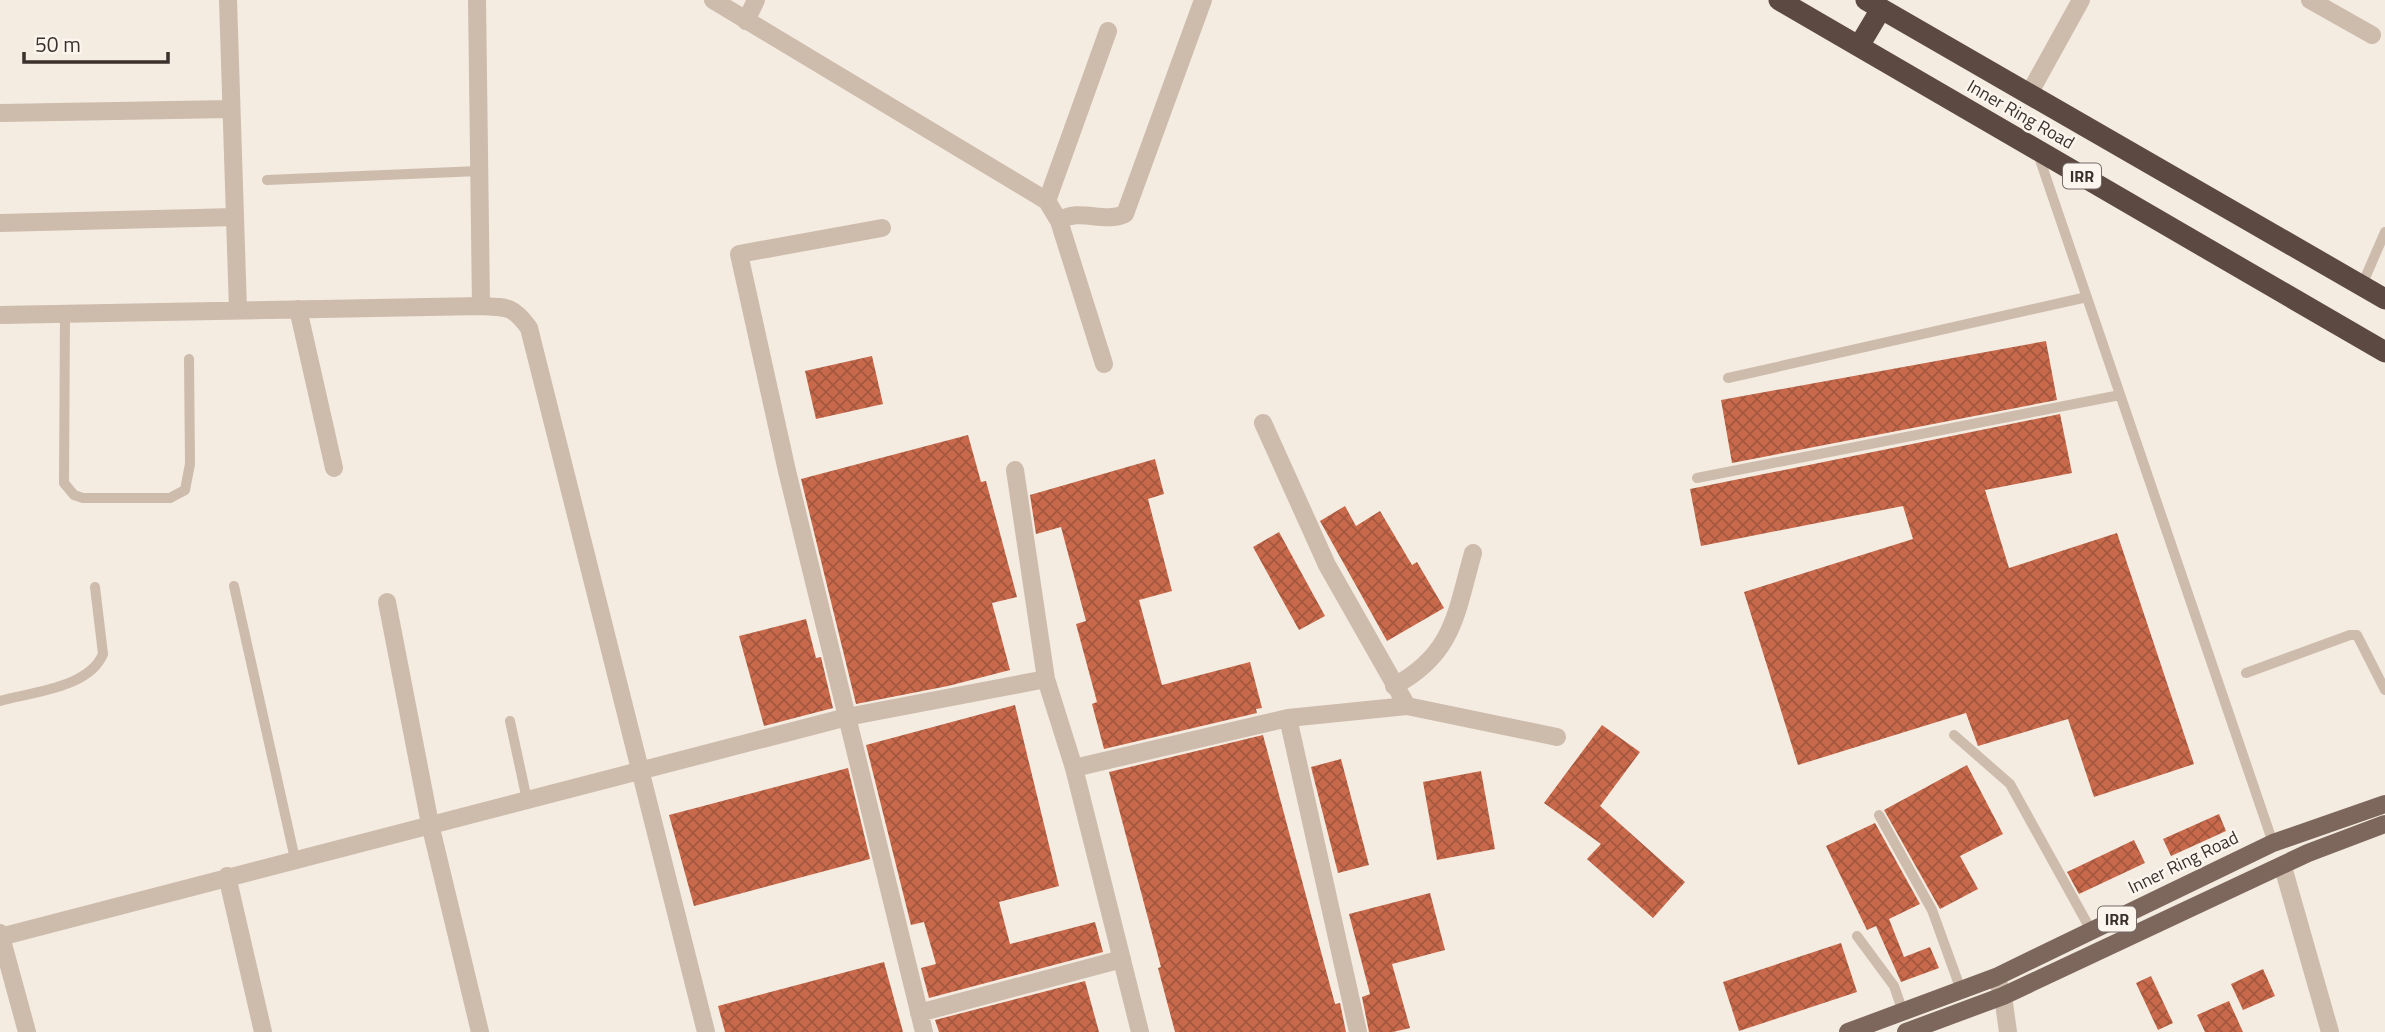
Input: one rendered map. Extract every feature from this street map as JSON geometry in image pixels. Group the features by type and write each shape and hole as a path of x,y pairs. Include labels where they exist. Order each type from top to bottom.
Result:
{"highway":[{"name":"Inner Ring Road","path":"1779,0 2385,352"},
{"name":"Inner Ring Road","path":"1874,4 2385,299"},
{"path":"1859,46 1874,4"}],"main road":[{"name":"Inner Ring Road","path":"1848,1032 1996,977 2273,843 2385,804"},
{"name":"IRR","path":"1906,1032 2003,996 2308,853 2385,824"}],"street":[{"path":"228,0 238,310"},
{"path":"477,0 481,306"},
{"path":"713,0 1047,201 1059,221 1104,364"},
{"path":"746,21 756,0"},
{"path":"1059,221 1068,215 1115,218 1125,214 1203,0"},
{"path":"2029,94 2081,0"},
{"path":"2310,0 2372,36"},
{"path":"1047,201 1108,31"},
{"path":"0,113 232,109"},
{"path":"0,223 235,217"},
{"path":"883,228 739,254 787,471 924,1032"},
{"path":"0,314 481,306 506,307 517,313 529,328 706,1032"},
{"path":"298,309 334,468"},
{"path":"1263,424 1327,565 1407,706"},
{"path":"1015,470 1046,679 1074,768 1140,1032"},
{"path":"1394,686 1418,673 1450,634 1473,553"},
{"path":"387,602 430,824 480,1032"},
{"path":"27,1032 0,936 847,717 1046,679"},
{"path":"1074,768 1288,718 1407,706 1557,737"},
{"path":"1288,718 1358,1032"},
{"path":"2283,867 2329,1032"},
{"path":"227,876 262,1032"},
{"path":"919,1013 1122,959"},
{"path":"1996,977 2003,996 2008,1032"}],"lane":[{"path":"2037,150 2273,843"},
{"path":"267,180 479,171"},
{"path":"2362,285 2385,232"},
{"path":"1728,377 2087,297"},
{"path":"65,314 64,483 74,495 92,499 170,498 185,490 190,464 189,359"},
{"path":"1698,478 2120,395"},
{"path":"234,586 295,859"},
{"path":"0,701 65,683 89,672 99,663 103,654 95,587"},
{"path":"2246,673 2350,635 2357,635 2385,690"},
{"path":"510,721 527,800"},
{"path":"1954,735 2010,785 2092,932"},
{"path":"1879,815 1932,910 1961,990"},
{"path":"1857,936 1894,986 1903,1012"}],"building":[{"path":"2046,341 2057,400 1732,463 1721,400"},
{"path":"872,356 883,404 816,419 805,371"},
{"path":"2060,414 2072,473 1985,490 2009,568 2117,533 2194,764 2094,797 2068,719 1978,746 1966,713 1798,765 1744,592 1913,539 1903,506 1701,546 1690,489"},
{"path":"968,435 981,482 986,481 1017,597 992,603 1010,670 948,686 856,704 801,479"},
{"path":"1155,459 1164,494 1148,499 1172,591 1139,600 1162,685 1250,662 1262,708 1256,709 1257,713 1104,749 1092,704 1097,702 1076,624 1086,621 1061,527 1036,534 1030,495"},
{"path":"1345,506 1356,526 1380,511 1412,565 1417,562 1444,608 1387,641 1320,521"},
{"path":"1279,532 1325,616 1299,630 1253,547"},
{"path":"806,619 816,658 821,657 833,708 764,726 739,636"},
{"path":"1015,705 1059,886 999,902 1010,944 1095,922 1103,952 929,998 921,968 936,964 924,922 911,925 866,745"},
{"path":"1602,725 1640,752 1600,806 1685,882 1653,918 1587,859 1601,844 1544,803"},
{"path":"1263,735 1335,1004 1340,1003 1346,1032 1175,1032 1158,968 1161,967 1109,772"},
{"path":"1341,759 1369,865 1338,873 1311,767"},
{"path":"1967,765 2003,834 1960,856 1978,889 1940,909 1884,810"},
{"path":"848,768 870,859 694,906 669,815"},
{"path":"1481,771 1495,849 1437,860 1423,782"},
{"path":"2219,814 2226,831 2171,856 2163,839"},
{"path":"1875,823 1920,904 1889,919 1904,957 1930,947 1939,968 1901,982 1876,926 1867,930 1826,846"},
{"path":"2134,840 2145,863 2079,894 2067,872"},
{"path":"1430,893 1445,950 1392,964 1410,1028 1393,1032 1369,1032 1362,997 1370,994 1349,914"},
{"path":"1841,943 1857,992 1739,1031 1723,982"},
{"path":"884,962 903,1032 725,1032 718,1006"},
{"path":"2263,969 2275,996 2243,1010 2231,984"},
{"path":"2151,976 2173,1023 2158,1030 2136,983"},
{"path":"1085,981 1099,1032 939,1032 935,1020"},
{"path":"2229,1001 2243,1032 2205,1032 2197,1015"}]}
